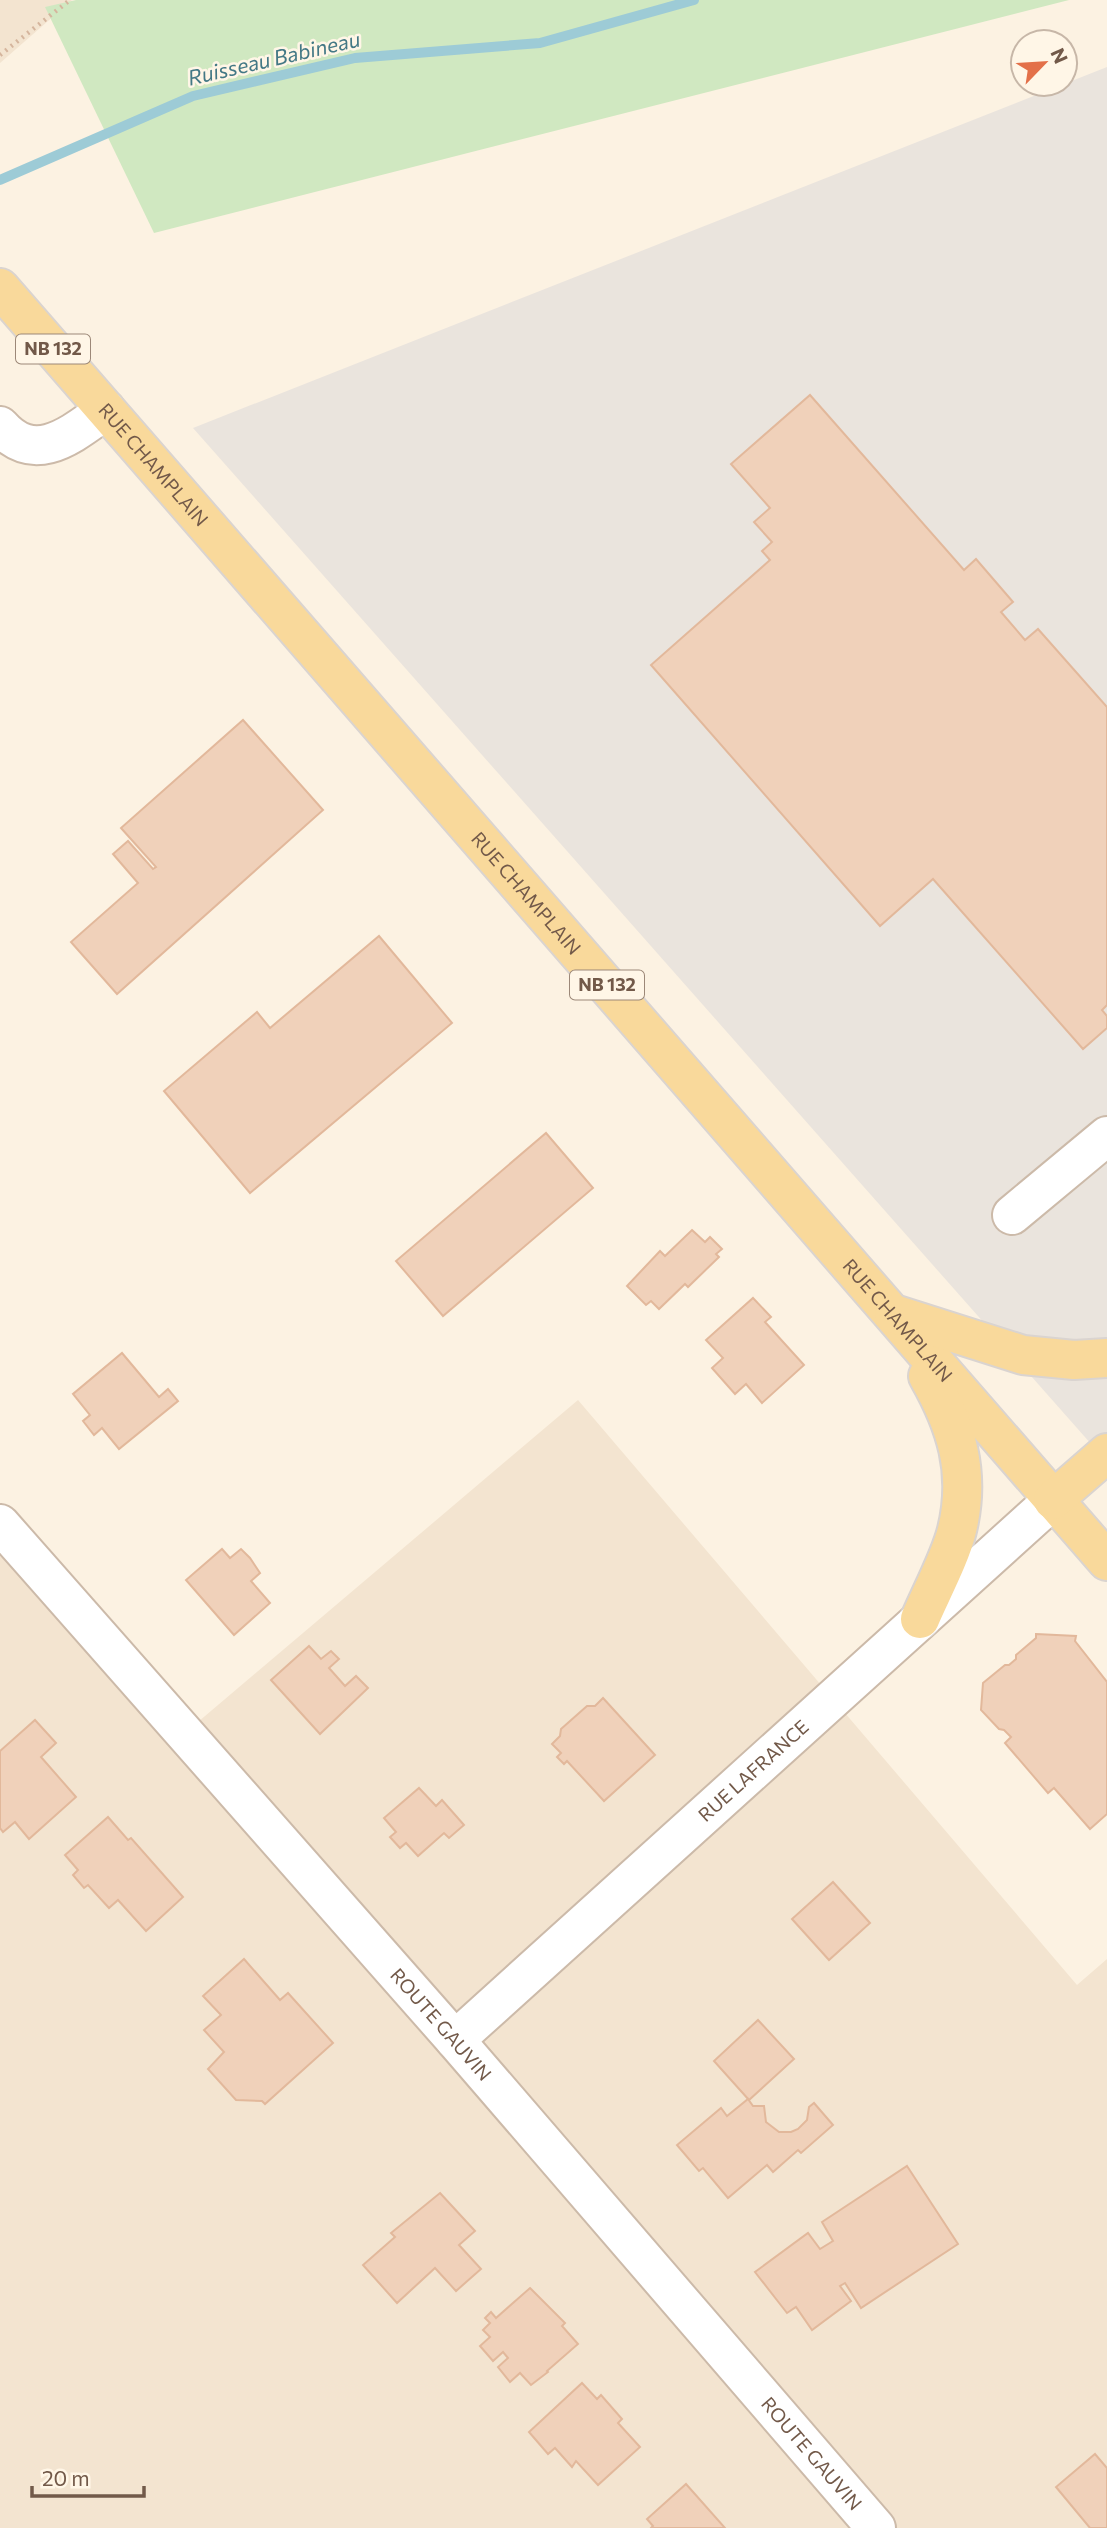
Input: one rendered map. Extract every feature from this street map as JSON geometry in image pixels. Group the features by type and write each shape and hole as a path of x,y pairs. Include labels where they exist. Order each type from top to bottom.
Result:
{"main road":[{"name":"RUE CHAMPLAIN","path":"0,288 1107,1561"},
{"path":"892,1313 1023,1355 1074,1360 1107,1358"},
{"path":"892,1313 946,1408 961,1455 963,1488 957,1531 920,1619"},
{"path":"1053,1500 1107,1453"}],"street":[{"path":"1,429 35,446 52,445 67,438 106,410"},
{"path":"1012,1215 1107,1136"},
{"name":"RUE LAFRANCE","path":"455,2040 1053,1500"},
{"name":"ROUTE GAUVIN","path":"0,1524 455,2040 876,2528"}],"path":[{"path":"0,55 69,0"}],"shaded area":[{"path":"0,0 72,0 0,63"},
{"path":"1107,67 1107,1462 193,428 1029,98 1079,98 1079,78"},
{"path":"578,1400 1077,1985 1107,1959 1107,2528 0,2528 0,1524 185,1733"}],"green space":[{"path":"76,0 1069,0 154,233 45,7"}],"building":[{"path":"810,395 964,570 976,559 1013,602 1001,612 1025,640 1038,629 1107,707 1107,1005 1102,1010 1107,1016 1107,1028 1083,1049 933,879 880,926 651,665 770,560 762,551 772,542 754,522 770,508 731,464"},
{"path":"243,720 323,810 117,994 71,942 138,883 113,854 128,841 153,869 156,867 121,828"},
{"path":"379,936 452,1023 250,1193 164,1091 257,1012 270,1028"},
{"path":"546,1133 593,1188 443,1316 396,1261"},
{"path":"692,1230 705,1242 710,1237 722,1249 716,1254 719,1257 688,1287 685,1284 659,1309 651,1301 646,1305 627,1286 660,1251 665,1256"},
{"path":"753,1298 771,1317 765,1322 804,1365 762,1403 746,1384 735,1394 712,1368 723,1358 706,1340"},
{"path":"122,1353 159,1397 168,1389 178,1401 119,1449 102,1428 94,1435 83,1421 90,1415 73,1394"},
{"path":"222,1549 230,1558 241,1549 250,1558 260,1573 251,1581 270,1603 234,1635 186,1580"},
{"path":"1036,1634 1076,1636 1075,1641 1107,1682 1107,1814 1090,1829 1054,1788 1048,1793 1005,1743 1011,1737 981,1710 983,1683 1016,1659 1016,1655 1036,1638"},
{"path":"309,1646 321,1659 331,1651 339,1659 329,1668 345,1686 356,1676 368,1688 320,1734 271,1680"},
{"path":"603,1698 655,1755 604,1801 567,1761 564,1764 557,1757 561,1753 552,1744 560,1736 561,1729 587,1706 595,1706"},
{"path":"35,1720 56,1743 41,1757 76,1797 29,1839 15,1822 3,1832 0,1828 0,1751"},
{"path":"419,1788 436,1806 442,1800 464,1825 449,1838 444,1833 418,1856 406,1843 400,1848 390,1837 396,1832 384,1818"},
{"path":"108,1817 128,1840 131,1838 183,1897 146,1931 118,1900 109,1908 88,1885 84,1888 73,1875 78,1870 65,1855"},
{"path":"833,1882 870,1923 829,1960 792,1919"},
{"path":"244,1959 280,2000 288,1993 333,2043 265,2104 262,2101 236,2100 208,2069 224,2052 204,2030 221,2015 203,1996"},
{"path":"758,2020 794,2059 749,2100 714,2061"},
{"path":"748,2099 753,2106 764,2106 766,2122 779,2132 798,2129 807,2120 809,2107 814,2103 833,2125 801,2153 798,2150 773,2172 767,2165 728,2198 703,2168 699,2171 677,2145 721,2108 727,2116"},
{"path":"907,2166 958,2244 861,2308 845,2283 840,2286 851,2301 812,2330 796,2307 787,2313 755,2272 808,2233 820,2249 833,2241 822,2222"},
{"path":"440,2193 475,2231 459,2245 481,2269 456,2291 435,2268 397,2303 363,2265 395,2237 391,2233"},
{"path":"530,2288 565,2323 562,2326 578,2344 531,2385 520,2373 510,2382 498,2367 508,2358 503,2352 493,2361 480,2346 490,2337 483,2330 490,2323 485,2318 491,2312 496,2318"},
{"path":"582,2383 597,2399 601,2395 622,2419 618,2423 640,2447 598,2485 576,2461 572,2467 555,2448 548,2454 529,2432"},
{"path":"1095,2454 1107,2468 1107,2528 1090,2528 1056,2487"},
{"path":"686,2484 725,2528 651,2528 653,2526 647,2519"}],"waterway":[{"name":"Ruisseau Babineau","path":"0,180 193,96 355,58 540,43 694,0"}]}
